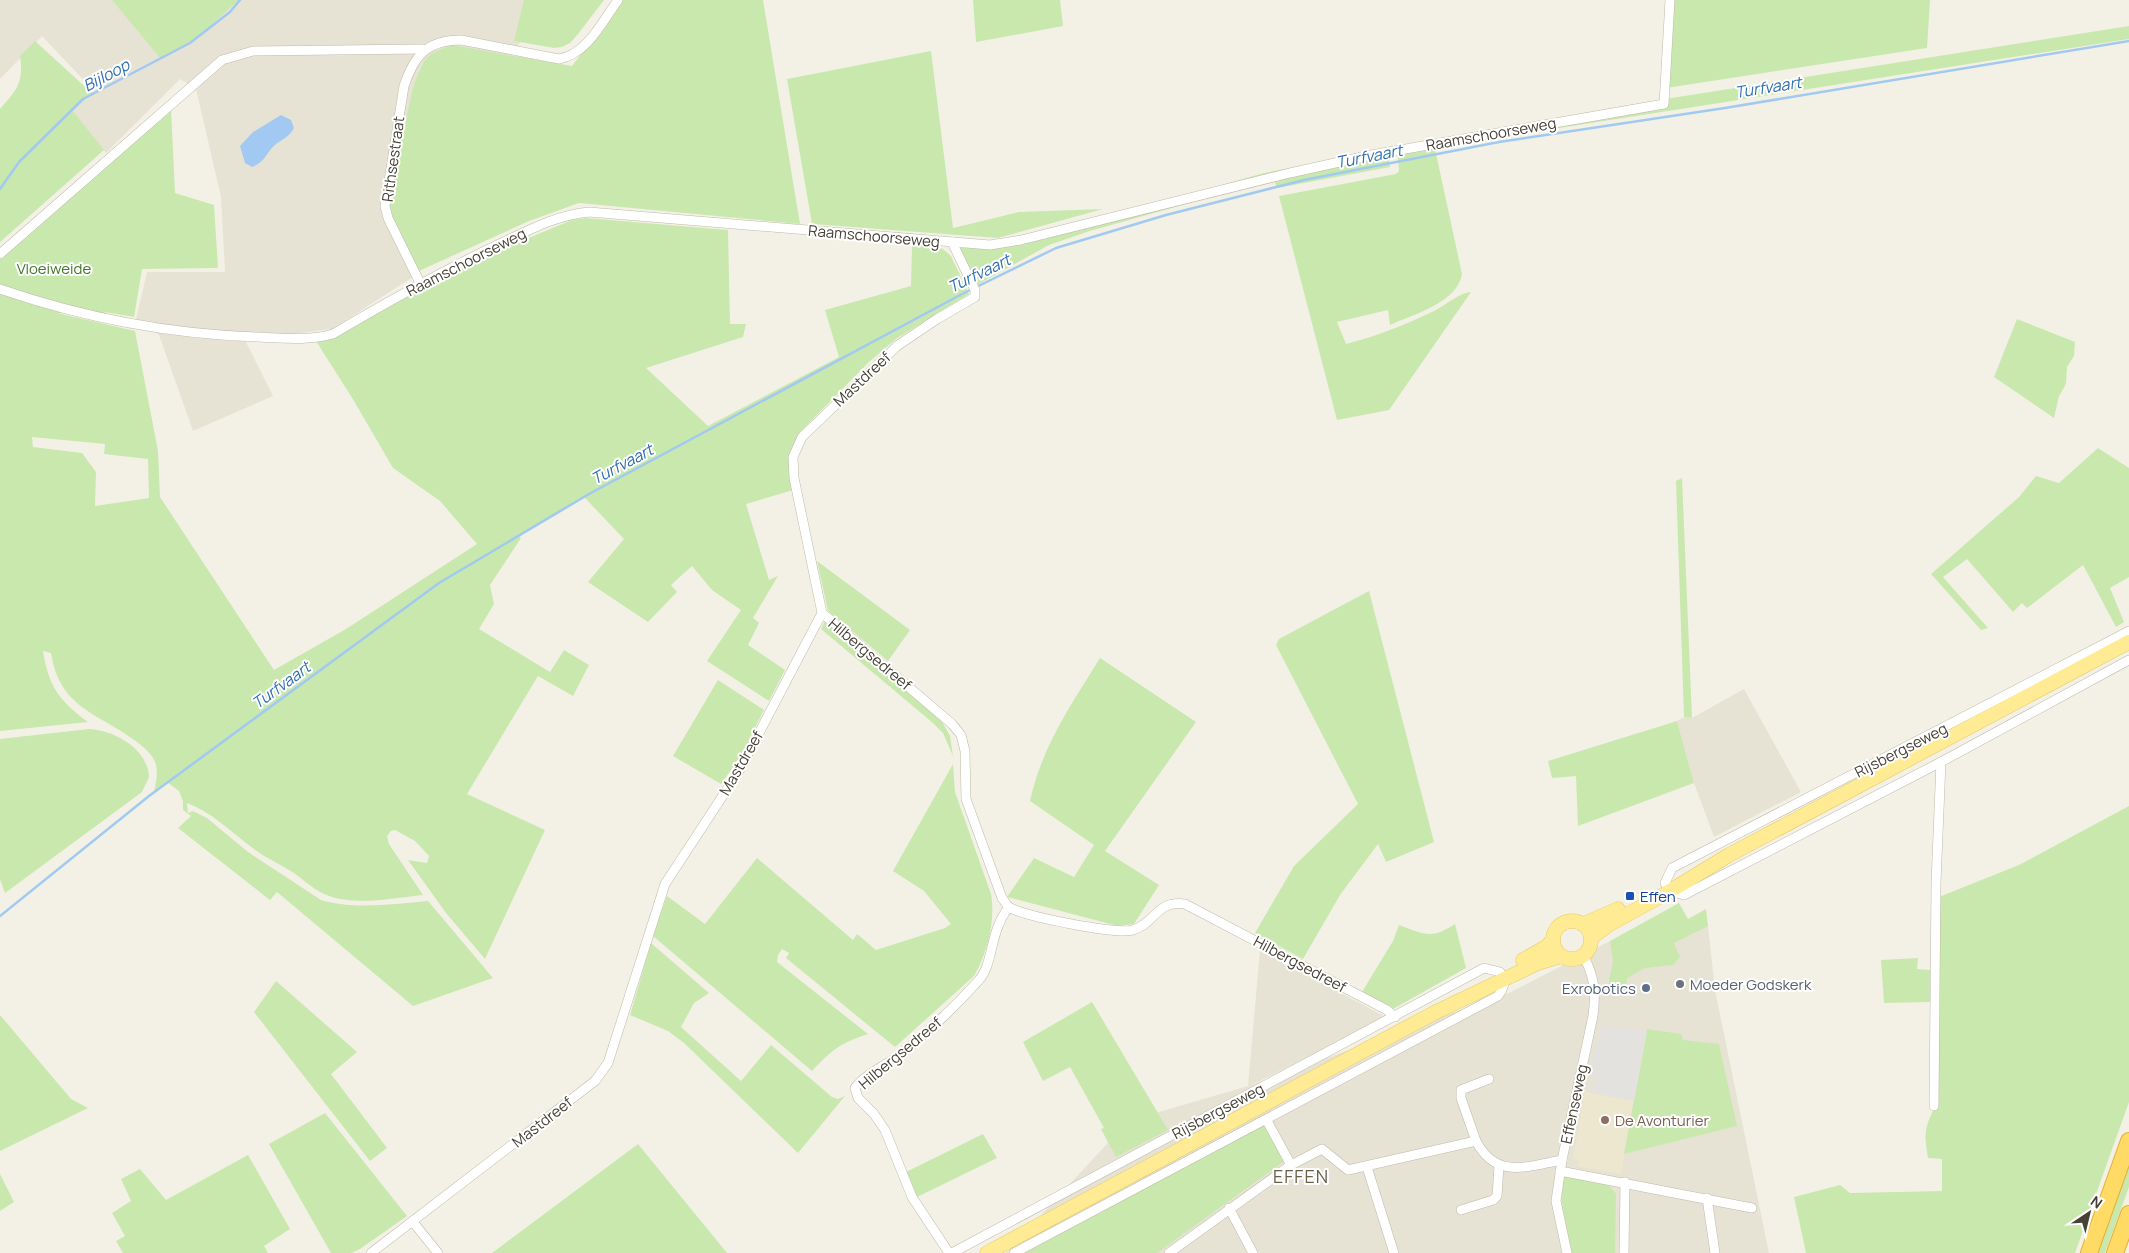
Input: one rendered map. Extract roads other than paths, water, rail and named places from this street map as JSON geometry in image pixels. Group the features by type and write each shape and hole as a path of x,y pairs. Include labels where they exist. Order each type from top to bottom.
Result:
{"highway":[{"path":"2089,1253 2129,1141"},
{"path":"2115,1253 2129,1214"}],"main road":[{"name":"Rijsbergseweg","path":"1584,924 1606,916 1667,887 2129,642"},
{"name":"Rijsbergseweg","path":"1592,937 1667,887"},
{"path":"1569,919 1584,924 1592,937 1591,945 1584,957 1575,959 1561,956 1553,944 1556,928 1569,919"},
{"name":"Rijsbergseweg","path":"987,1253 1502,976 1553,940"},
{"name":"Rijsbergseweg","path":"1502,976 1561,956"}],"street":[{"path":"0,254 222,60 253,51 423,49 450,40 461,40 559,59 570,57 588,41 618,0"},
{"name":"Raamschoorseweg","path":"0,289 44,304 112,321 207,335 313,339 333,334 420,283 544,223 570,214 589,212 990,245 1021,240 1370,155 1664,104 1670,0"},
{"name":"Rithsestraat","path":"420,283 388,218 385,206 404,86 409,71 423,49"},
{"name":"Mastdreef","path":"371,1253 595,1081 608,1063 665,884 739,771 822,613 794,478 793,457 802,437 897,346 937,319 970,302 975,297 974,288 952,242"},
{"name":"Hilbergsedreef","path":"822,613 952,724 961,735 965,751 966,799 1002,898 1009,907 1076,925 1121,932 1143,926 1167,905 1185,904 1387,1010 1395,1017"},
{"name":"Rijsbergseweg","path":"2129,631 1672,868 1667,887 1684,895 1941,762 2129,660"},
{"path":"1934,1106 1936,884 1941,762"},
{"name":"Hilbergsedreef","path":"950,1253 912,1197 885,1130 858,1098 855,1088 901,1054 957,1005 981,978 986,968 996,926 1009,907"},
{"name":"Effenseweg","path":"1567,1253 1556,1201 1562,1160 1594,1016 1596,992 1590,967 1584,957"},
{"name":"Rijsbergseweg","path":"950,1253 1484,968 1502,976 1504,987 1498,996 1266,1121 1014,1253"},
{"path":"1489,1079 1461,1090 1461,1098 1476,1141 1499,1166 1511,1169 1562,1160"},
{"path":"1266,1121 1291,1165"},
{"path":"1168,1253 1291,1165 1322,1149 1348,1170 1367,1168 1476,1141"},
{"path":"1461,1210 1493,1200 1498,1196 1499,1166"},
{"path":"1367,1168 1394,1253"},
{"path":"1560,1171 1752,1208"},
{"path":"1624,1253 1625,1182"},
{"path":"1707,1198 1714,1253"},
{"path":"1229,1208 1252,1253"},
{"path":"413,1222 438,1253"}],"water":[{"path":"281,115 291,120 294,128 292,131 276,144 257,165 252,167 245,163 240,146 253,132"}],"waterway":[{"name":"Bijloop","path":"0,189 19,162 83,99 190,43 230,12 240,0"},
{"name":"Turfvaart","path":"0,916 149,796 439,583 589,494 962,294 1056,248 1166,215 1304,180 1499,142 1725,108 2129,41"}],"place":[{"name":"Effen","path":"1630,896"},
{"name":"Moeder Godskerk","path":"1680,984"},
{"name":"Exrobotics","path":"1646,988"},
{"name":"De Avonturier","path":"1605,1120"}],"district":[{"name":"EFFEN","path":"1301,1176"}],"park label":[{"name":"Vloeiweide","path":"54,268"}]}
